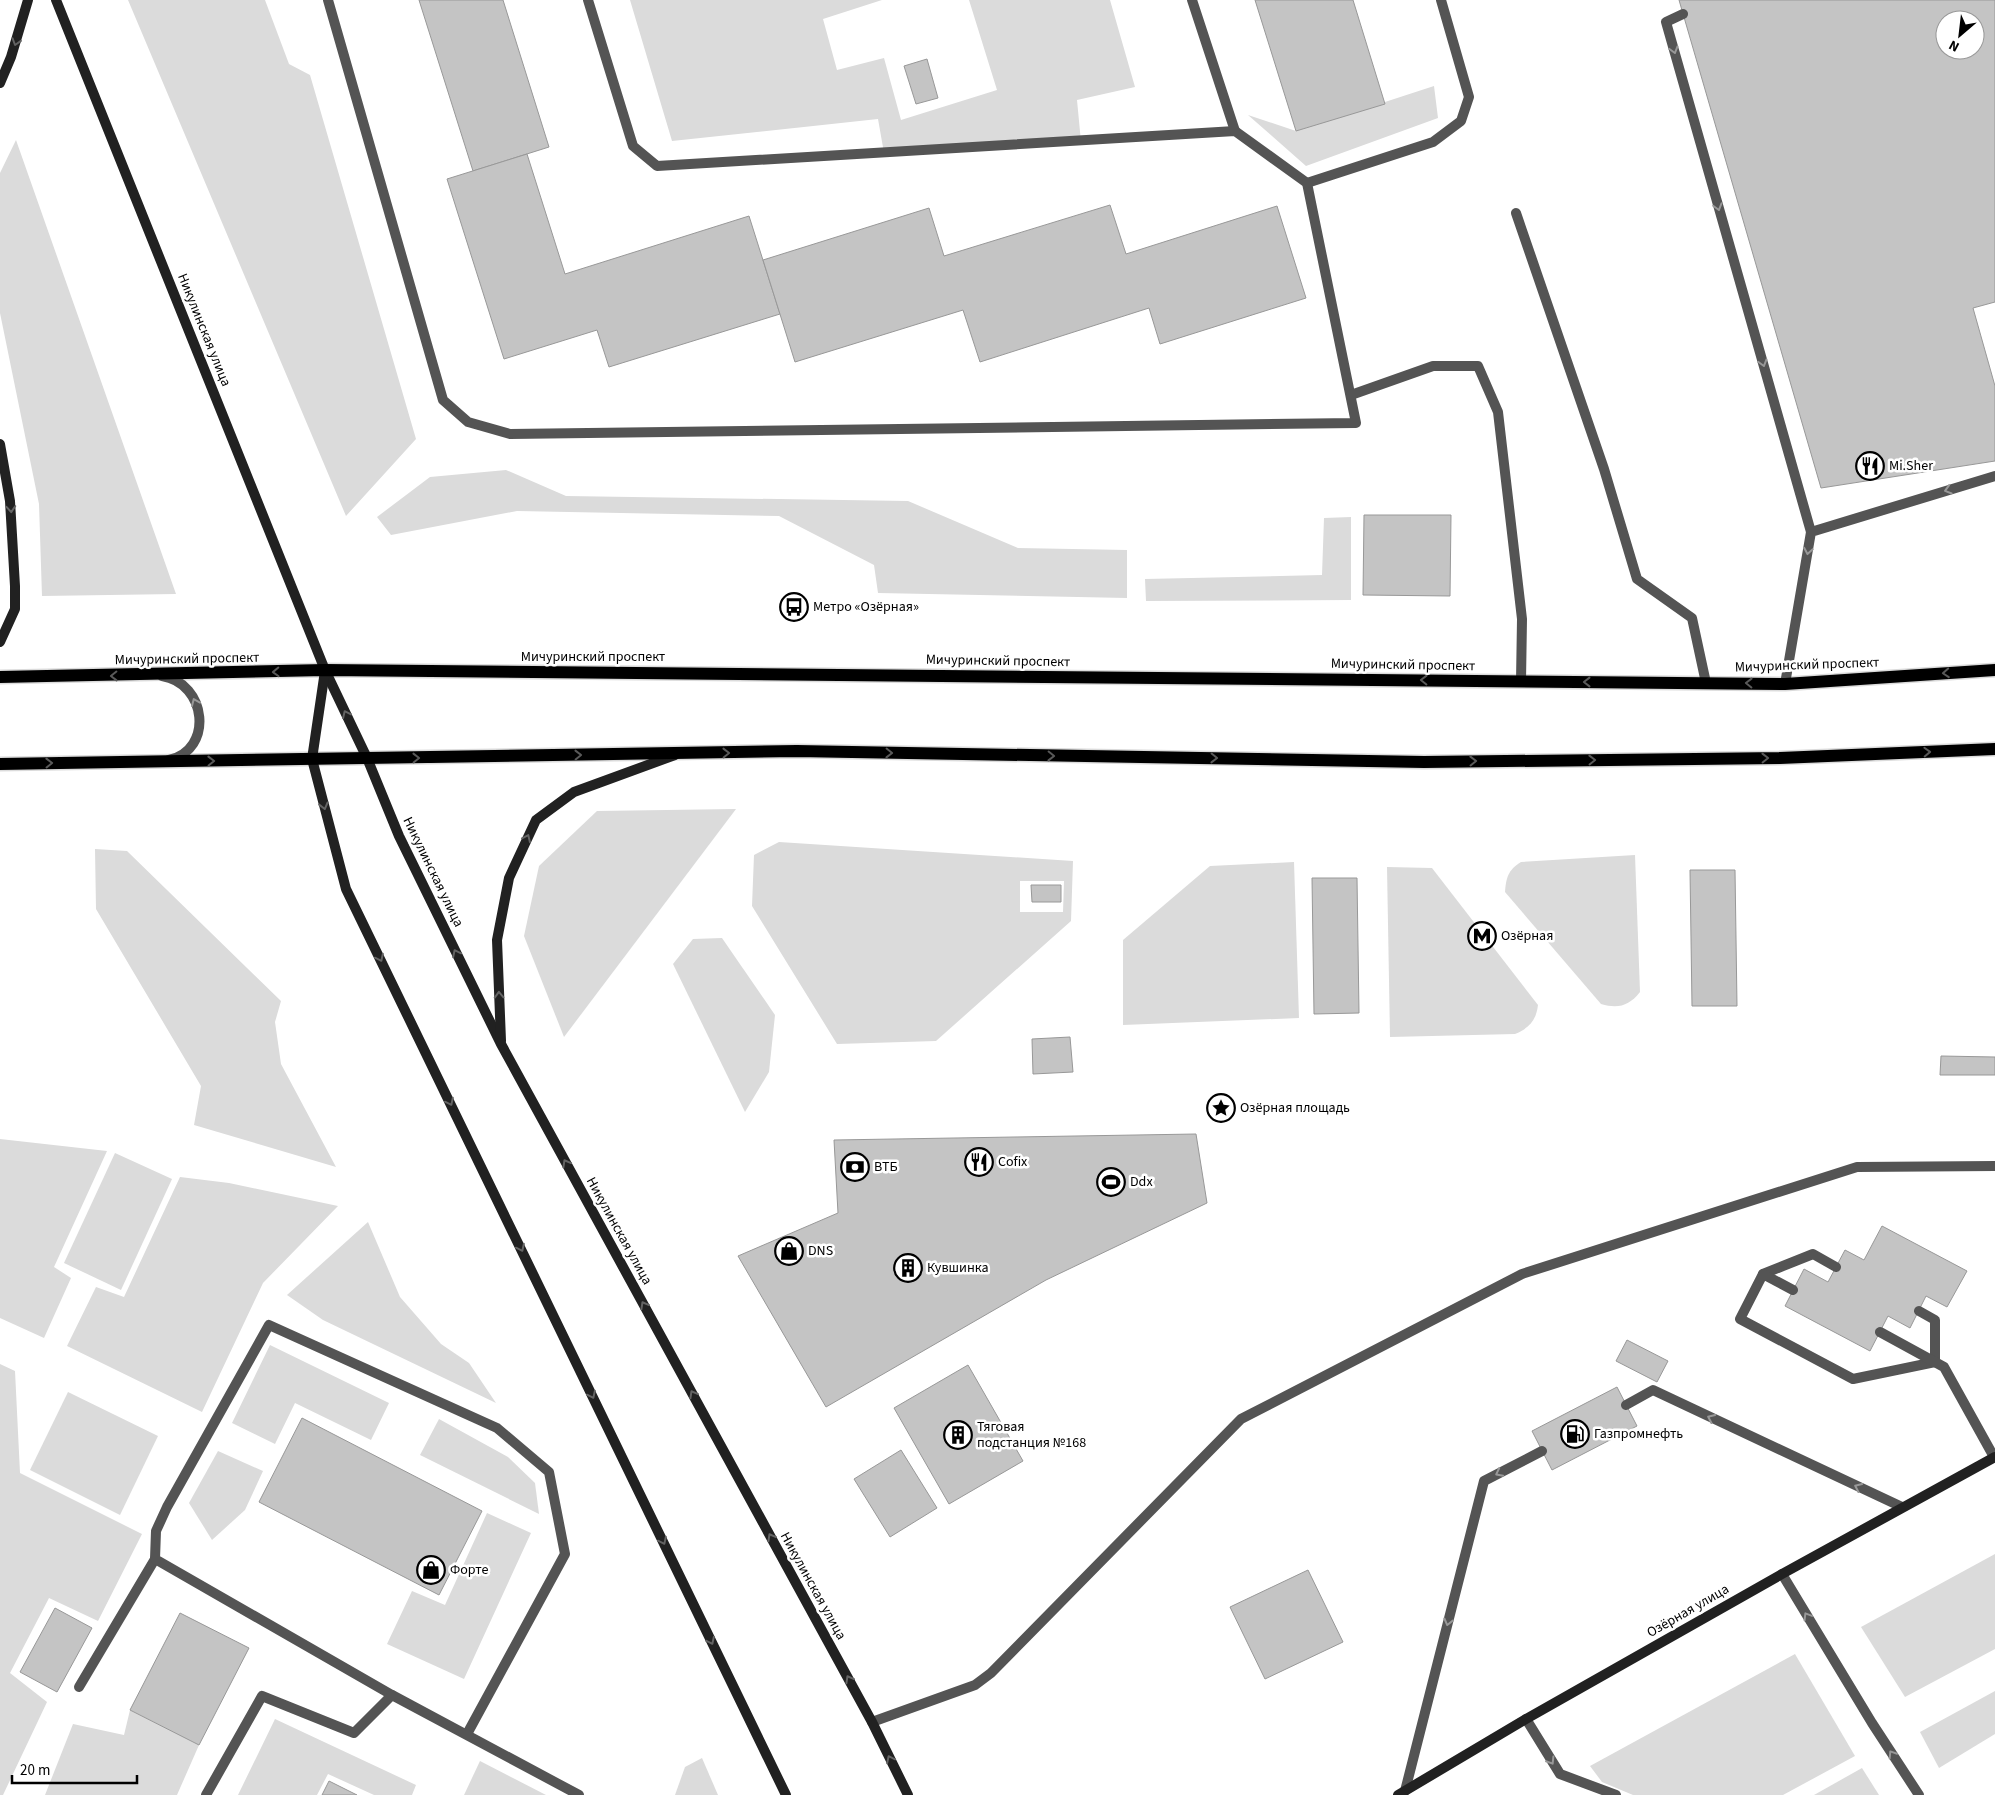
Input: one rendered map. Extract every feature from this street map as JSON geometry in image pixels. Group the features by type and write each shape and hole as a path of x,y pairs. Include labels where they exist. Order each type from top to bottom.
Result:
{"main road":[{"path":"0,82 11,57 28,0"},
{"name":"Никулинская улица","path":"56,0 325,670 367,758 399,836 501,1044 872,1722 908,1795"},
{"path":"0,444 10,501 15,586 15,609 0,642"},
{"path":"325,670 312,759 346,889 786,1795"},
{"name":"Мичуринский проспект","path":"0,677 325,670 1785,684 1995,670"},
{"path":"0,764 797,752 1424,762 1780,758 1995,749"},
{"path":"501,1044 497,940 509,878 536,820 574,792 677,754"},
{"name":"Озёрная улица","path":"1401,1793 1526,1719 1782,1574 1995,1457"}],"street":[{"path":"328,0 443,400 468,422 510,434 1356,423 1306,183 1235,131 1192,0"},
{"path":"588,0 633,146 657,166 1235,131"},
{"path":"1306,183 1433,142 1461,121 1469,97 1442,0"},
{"path":"1683,14 1666,22 1811,532 1785,684"},
{"path":"1516,213 1604,469 1637,579 1692,618 1706,683"},
{"path":"1350,394 1433,366 1478,366 1498,412 1522,619 1521,681"},
{"path":"1811,532 1995,476"},
{"path":"156,675 172,678 186,687 196,701 200,717 197,734 188,748 175,758 158,762"},
{"path":"872,1722 975,1685 991,1673 1241,1419 1522,1274 1857,1167 1995,1166"},
{"path":"1836,1267 1813,1254 1763,1274 1740,1319 1853,1379 1934,1362"},
{"path":"1763,1274 1793,1290"},
{"path":"1919,1311 1935,1320 1934,1362"},
{"path":"79,1687 155,1559 156,1532 167,1507 269,1325 498,1428 549,1472 565,1554 468,1734"},
{"path":"1880,1332 1944,1367 1995,1457"},
{"path":"1626,1405 1653,1390 1902,1507"},
{"path":"1401,1793 1484,1481 1542,1451"},
{"path":"155,1559 392,1695 579,1795"},
{"path":"1782,1574 1872,1724 1919,1795"},
{"path":"206,1795 262,1696 354,1733 392,1695"},
{"path":"1526,1719 1560,1774 1616,1795"}],"shaded area":[{"path":"128,0 265,0 289,64 310,75 416,439 346,516"},
{"path":"630,0 882,0 823,19 837,70 884,58 901,120 997,90 969,0 1110,0 1135,87 1077,100 1081,142 884,153 878,119 672,141"},
{"path":"1434,86 1438,118 1306,166 1248,115 1296,131"},
{"path":"16,140 176,594 42,596 39,504 0,313 0,173"},
{"path":"506,470 566,496 908,501 1018,548 1127,550 1127,598 878,593 874,565 779,516 517,511 391,535 377,517 430,477"},
{"path":"1351,517 1351,600 1146,601 1145,579 1322,575 1324,518"},
{"path":"736,809 564,1037 524,936 539,866 597,811"},
{"path":"779,842 1073,861 1071,921 936,1041 837,1044 752,906 754,855","holes":["1020,881 1064,881 1063,912 1020,912"]},
{"path":"95,849 127,851 281,1001 275,1022 281,1064 336,1167 194,1125 201,1086 96,909"},
{"path":"1635,855 1640,992 1623,1005 1601,1004 1505,892 1506,883 1510,871 1521,862"},
{"path":"1294,862 1299,1018 1123,1025 1123,940 1210,866"},
{"path":"1387,867 1432,868 1538,1005 1534,1020 1528,1026 1515,1034 1390,1037"},
{"path":"722,938 775,1015 769,1072 745,1112 673,964 693,939"},
{"path":"0,1139 107,1151 54,1267 71,1278 44,1338 0,1318"},
{"path":"115,1153 172,1179 121,1290 64,1263"},
{"path":"180,1177 229,1183 338,1206 263,1283 202,1412 67,1346 96,1287 124,1297"},
{"path":"368,1222 400,1297 441,1344 469,1363 496,1403 323,1320 287,1295"},
{"path":"270,1345 389,1403 371,1440 295,1403 275,1444 232,1423"},
{"path":"0,1364 15,1371 20,1473 142,1534 98,1621 49,1598 10,1673 47,1702 3,1795 0,1795"},
{"path":"68,1392 158,1436 120,1515 30,1470"},
{"path":"439,1419 508,1457 535,1483 539,1514 420,1455"},
{"path":"218,1451 263,1471 245,1510 212,1540 189,1503"},
{"path":"487,1513 531,1533 464,1679 387,1644 412,1591 445,1605"},
{"path":"1995,1554 1995,1649 1905,1697 1861,1627"},
{"path":"1795,1654 1855,1756 1783,1795 1633,1795 1602,1782 1590,1766"},
{"path":"1995,1691 1995,1734 1939,1768 1920,1732"},
{"path":"130,1710 199,1745 177,1795 45,1795 73,1724 124,1735"},
{"path":"275,1719 416,1785 412,1795 374,1795 328,1774 317,1795 238,1795"},
{"path":"702,1758 718,1795 675,1795 685,1767"},
{"path":"480,1761 546,1795 464,1795"},
{"path":"1862,1768 1879,1795 1814,1795"}],"building":[{"path":"419,0 503,0 549,147 473,171"},
{"path":"1255,0 1353,0 1385,104 1296,131"},
{"path":"1679,0 1995,0 1995,302 1973,308 1995,386 1995,461 1821,488"},
{"path":"927,59 938,98 916,104 904,66"},
{"path":"527,154 565,274 749,216 780,314 609,367 597,330 504,359 447,179"},
{"path":"1110,205 1126,254 1277,206 1306,298 1160,344 1149,308 980,362 963,310 795,362 763,260 929,208 944,256"},
{"path":"1364,515 1451,515 1450,596 1363,595"},
{"path":"1690,870 1735,870 1737,1006 1692,1006"},
{"path":"1312,878 1357,878 1359,1013 1314,1014"},
{"path":"1031,885 1061,885 1061,902 1032,902"},
{"path":"1070,1037 1073,1072 1033,1074 1032,1039"},
{"path":"1941,1056 1995,1057 1995,1075 1940,1075"},
{"name":"Кувшинка","path":"1196,1134 1207,1203 1046,1280 826,1407 738,1256 838,1213 834,1140"},
{"path":"1882,1226 1967,1271 1947,1307 1926,1296 1910,1328 1888,1316 1870,1351 1785,1306 1804,1269 1828,1282 1845,1250 1864,1260"},
{"path":"1627,1340 1668,1361 1657,1382 1616,1361"},
{"name":"Тяговая подстанция №168","path":"968,1365 1023,1461 949,1504 894,1408"},
{"path":"1617,1387 1637,1426 1552,1470 1532,1431"},
{"path":"302,1418 482,1511 439,1595 259,1502"},
{"path":"901,1450 937,1508 890,1537 854,1479"},
{"path":"1308,1570 1343,1642 1265,1679 1230,1607"},
{"path":"55,1608 92,1628 57,1692 20,1672"},
{"path":"180,1613 249,1648 199,1745 130,1710"},
{"path":"329,1781 357,1795 322,1795"}],"place":[{"name":"Mi.Sher","path":"1870,466"},
{"name":"Метро «Озёрная»","path":"794,607"},
{"name":"Озёрная","path":"1482,936"},
{"name":"Озёрная площадь","path":"1221,1108"},
{"name":"Cofix","path":"979,1162"},
{"name":"ВТБ","path":"855,1167"},
{"name":"Ddx","path":"1111,1182"},
{"name":"DNS","path":"789,1251"},
{"name":"Кувшинка","path":"908,1268"},
{"name":"Газпромнефть","path":"1575,1434"},
{"name":"Тяговая подстанция №168","path":"958,1435"},
{"name":"Форте","path":"431,1570"}]}
